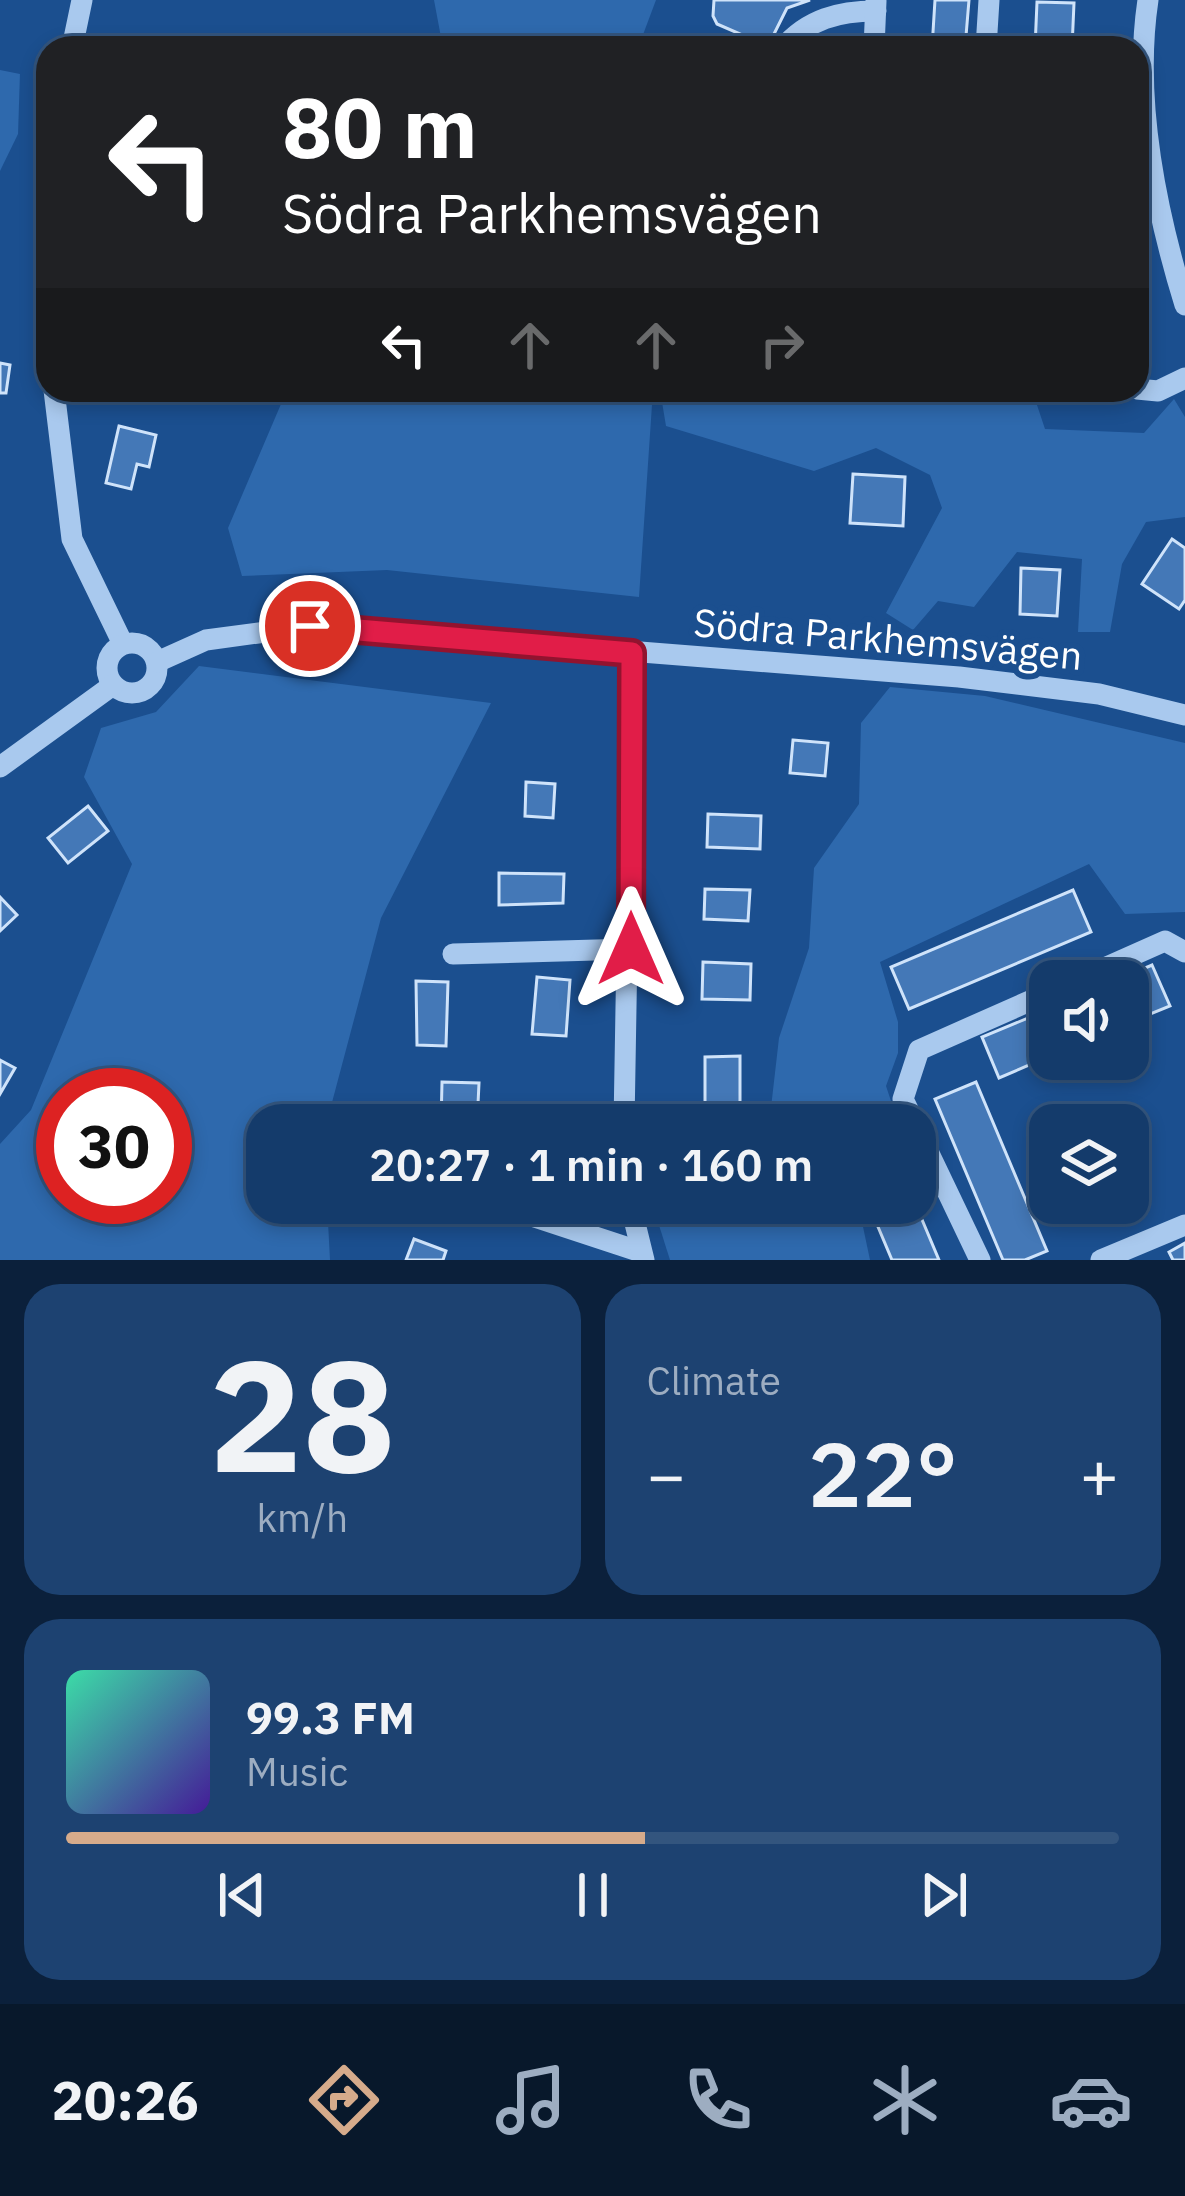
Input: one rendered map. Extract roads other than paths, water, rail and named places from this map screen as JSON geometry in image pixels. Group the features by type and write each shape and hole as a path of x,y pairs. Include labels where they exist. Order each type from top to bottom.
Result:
{"street":[{"path":"74,36 82,0"},
{"path":"987,36 989,0"},
{"path":"1145,36 1148,0"},
{"path":"798,36 816,22 876,6 875,36"},
{"path":"1149,122 1160,211 1185,305"},
{"path":"1149,390 1159,391 1185,378"},
{"path":"55,402 72,539 123,644"},
{"name":"Södra Parkhemsvägen","path":"157,662 206,640 310,626 959,677 1099,694 1185,715"},
{"path":"123,644 143,645 157,662 156,678 146,690 128,694 113,685 107,664 123,644"},
{"path":"625,1104 631,949 632,653"},
{"path":"0,767 113,685"},
{"path":"1122,960 1165,941 1185,952"},
{"path":"453,954 631,949"},
{"path":"980,1260 903,1100 919,1050 1029,1001"},
{"path":"551,1224 642,1256"},
{"path":"635,1224 642,1256"},
{"path":"1101,1260 1185,1226"}]}
